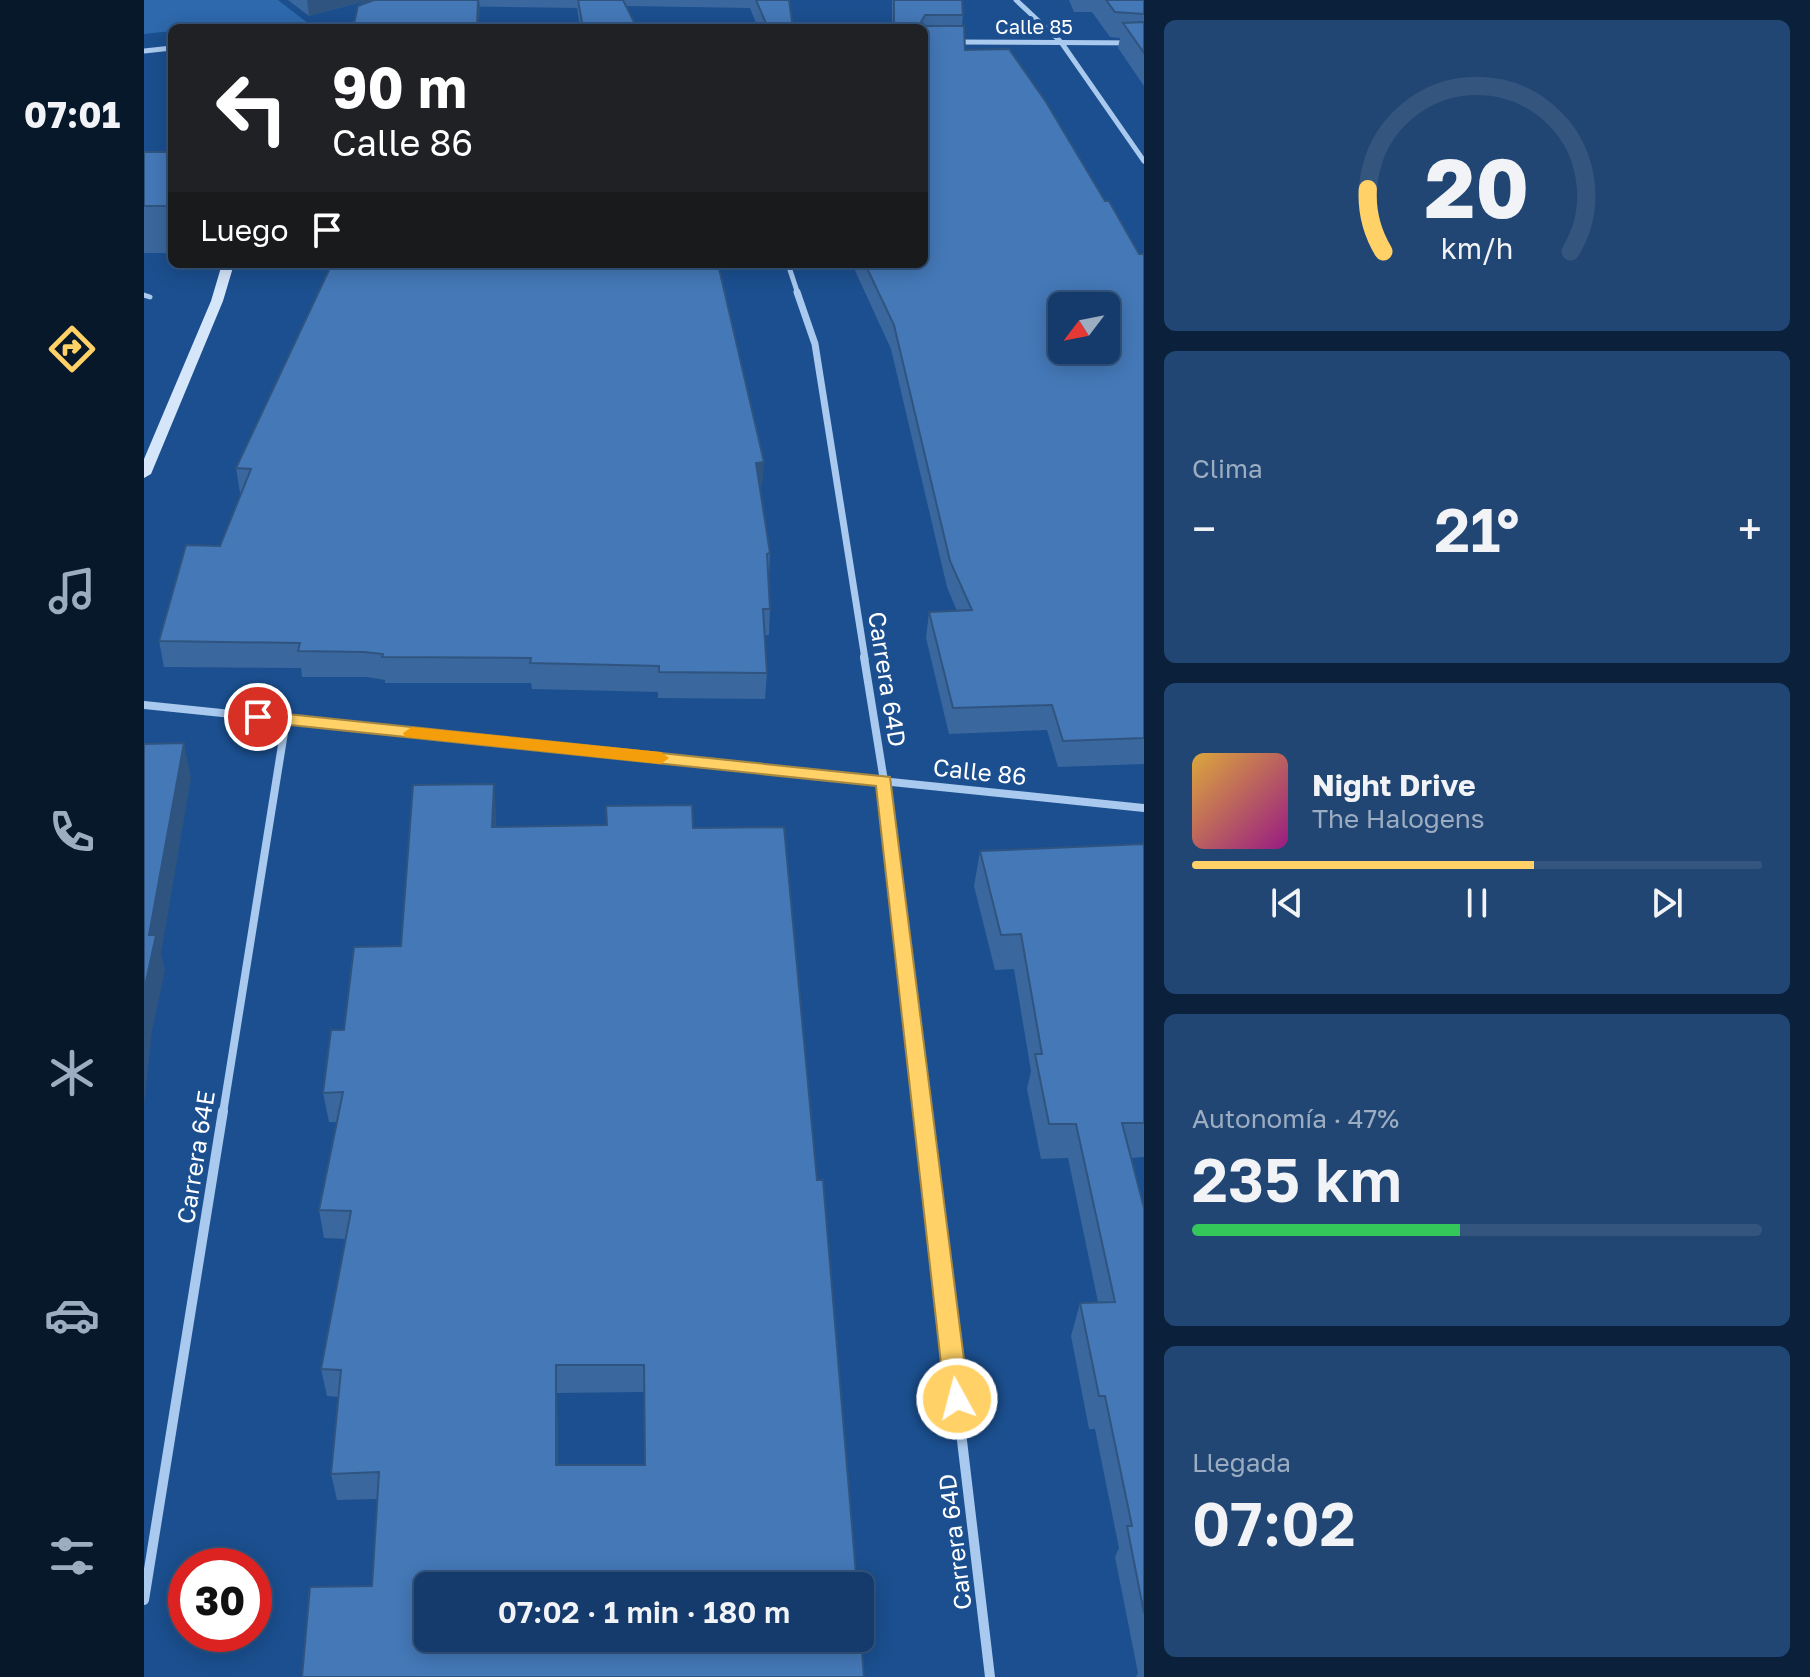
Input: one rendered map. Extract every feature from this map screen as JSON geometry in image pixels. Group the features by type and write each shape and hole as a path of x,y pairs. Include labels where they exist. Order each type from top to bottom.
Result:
{"street":[{"path":"1016,0 1061,42 1144,161"},
{"path":"354,24 380,14"},
{"name":"Calle 85","path":"954,42 1144,43"},
{"path":"144,51 168,48"},
{"path":"144,474 217,301 227,268"},
{"name":"Carrera 64D","path":"789,268 815,344 884,781 990,1677"},
{"name":"Calle 86","path":"144,705 1144,808"},
{"name":"Carrera 64E","path":"144,1600 286,720"}],"shaded area":[{"path":"144,0 278,0 309,24 168,24 168,31 144,34"}],"building":[{"path":"374,0 478,0 477,24 354,24 358,6"},
{"path":"578,0 623,0 635,24 582,24"},
{"path":"756,0 789,0 792,24 766,24"},
{"path":"894,0 962,0 963,15 925,15 921,22 924,24 894,24"},
{"path":"1106,0 1144,0 1144,14 1115,12"},
{"path":"1144,22 1144,53 1123,23"},
{"path":"928,26 964,26 965,50 1009,49 1046,102 1105,201 1109,201 1139,254 1144,254 1144,738 1063,741 1052,705 953,708 929,612 972,610 950,561 894,325 867,268 928,268"},
{"path":"144,152 168,152 168,206 144,206"},
{"path":"330,268 719,268 764,462 756,463 770,553 767,554 770,609 763,609 767,673 659,672 659,666 530,663 531,658 382,657 383,654 364,652 298,651 300,643 159,641 186,545 220,546 251,469 236,468"},
{"path":"184,743 149,935 156,935 144,991 144,744"},
{"path":"494,784 492,827 607,825 606,806 692,805 693,828 784,827 817,1180 823,1180 856,1572 414,1572 414,1652 862,1652 864,1677 302,1677 310,1587 372,1586 379,1472 331,1474 341,1370 321,1369 351,1211 319,1210 343,1092 323,1093 331,1030 344,1030 354,947 401,946 413,785","holes":["556,1365 644,1365 645,1465 556,1465"]},
{"path":"1144,844 1144,1123 1122,1123 1144,1208 1144,1613 1127,1526 1132,1526 1105,1396 1099,1396 1080,1303 1115,1302 1076,1124 1049,1124 1035,1054 1042,1054 1021,934 1001,935 980,851"}],"slow traffic":[{"path":"412,733 661,758"}],"route":[{"path":"258,717 884,781 957,1399"}]}
